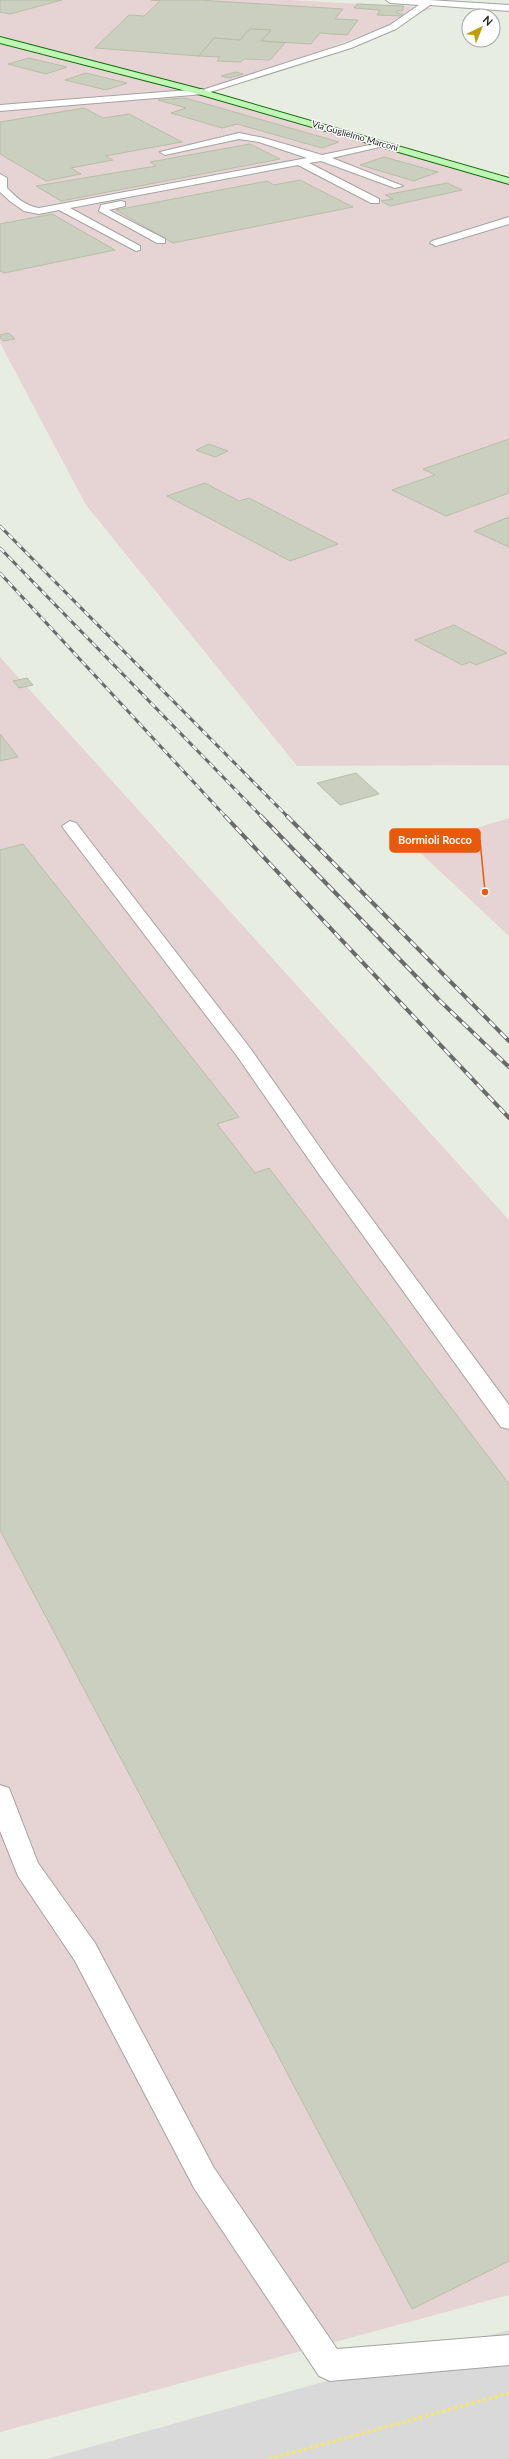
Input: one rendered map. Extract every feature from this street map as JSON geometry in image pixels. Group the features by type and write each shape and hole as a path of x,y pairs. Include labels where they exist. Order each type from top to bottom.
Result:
{"street":[{"path":"390,0 426,4 509,8"},
{"path":"201,92 348,46 393,27 426,4"},
{"name":"Via Guglielmo Marconi","path":"0,40 201,92 509,181"},
{"path":"436,243 509,220"}],"lane":[{"path":"0,108 201,92"},
{"path":"165,152 239,136 261,140 322,158 398,186"},
{"path":"0,177 4,180 2,188 28,210 62,208 301,163 381,144"},
{"path":"301,163 374,201"},
{"path":"161,242 104,211 105,207 311,168"},
{"path":"62,208 136,248"},
{"path":"70,826 244,1052 328,1173 509,1421"},
{"path":"0,1796 27,1868 85,1952 204,2178 330,2366 509,2350"}],"path":[{"path":"269,2459 509,2392"}],"shaded area":[{"path":"0,0 290,0 433,8 212,93 509,184 509,765 297,766 86,505 0,343"},
{"path":"0,657 509,1220 509,2295 0,2432"},
{"path":"509,818 509,936 414,847"},
{"path":"509,2330 509,2459 47,2459"}],"building":[{"path":"0,0 62,0 10,14 0,12"},
{"path":"151,0 198,0 343,9 335,19 358,20 347,35 320,33 311,44 261,41 271,30 250,29 240,40 214,38 199,56 95,48 129,15 144,16 160,1"},
{"path":"357,4 404,6 402,11 397,11 396,13 403,14 401,16 377,15 380,10 354,8"},
{"path":"250,29 271,30 261,41 285,43 270,60 244,59 241,62 217,61 220,57 199,56 214,38 240,40"},
{"path":"29,58 67,67 46,74 8,64"},
{"path":"236,72 243,74 229,78 221,76"},
{"path":"86,73 127,83 106,90 65,80"},
{"path":"185,98 339,142 322,148 237,124 222,128 171,113 186,108 158,100"},
{"path":"84,108 103,118 129,114 182,142 105,156 113,160 71,168 81,174 46,181 0,154 0,122"},
{"path":"250,144 280,159 61,201 36,186 156,166 150,162"},
{"path":"384,157 438,172 414,181 360,165"},
{"path":"300,180 353,207 173,243 116,210 267,181 274,185"},
{"path":"447,183 462,190 390,206 381,201 393,199 385,195"},
{"path":"52,214 115,250 4,273 0,271 0,224"},
{"path":"9,333 15,339 3,341 0,338 0,335"},
{"path":"509,439 509,493 446,516 392,490 435,475 423,469"},
{"path":"209,444 228,451 215,457 196,450"},
{"path":"205,483 239,501 249,498 338,544 290,561 167,496"},
{"path":"509,517 509,547 474,531"},
{"path":"454,625 507,653 476,665 470,662 462,665 415,640"},
{"path":"27,678 33,685 19,688 13,681"},
{"path":"0,734 18,757 0,761"},
{"path":"356,773 379,794 340,805 317,783"},
{"path":"23,844 239,1117 217,1124 255,1173 269,1168 509,1484 509,2261 412,2309 0,1530 0,850"}],"railway":[{"path":"0,526 288,817"},
{"path":"0,548 262,817"},
{"path":"0,573 226,817"},
{"path":"225,816 509,1118"},
{"path":"261,816 439,1000 509,1067"},
{"path":"287,816 509,1041"}],"place":[{"name":"Bormioli Rocco","path":"485,892"}]}
